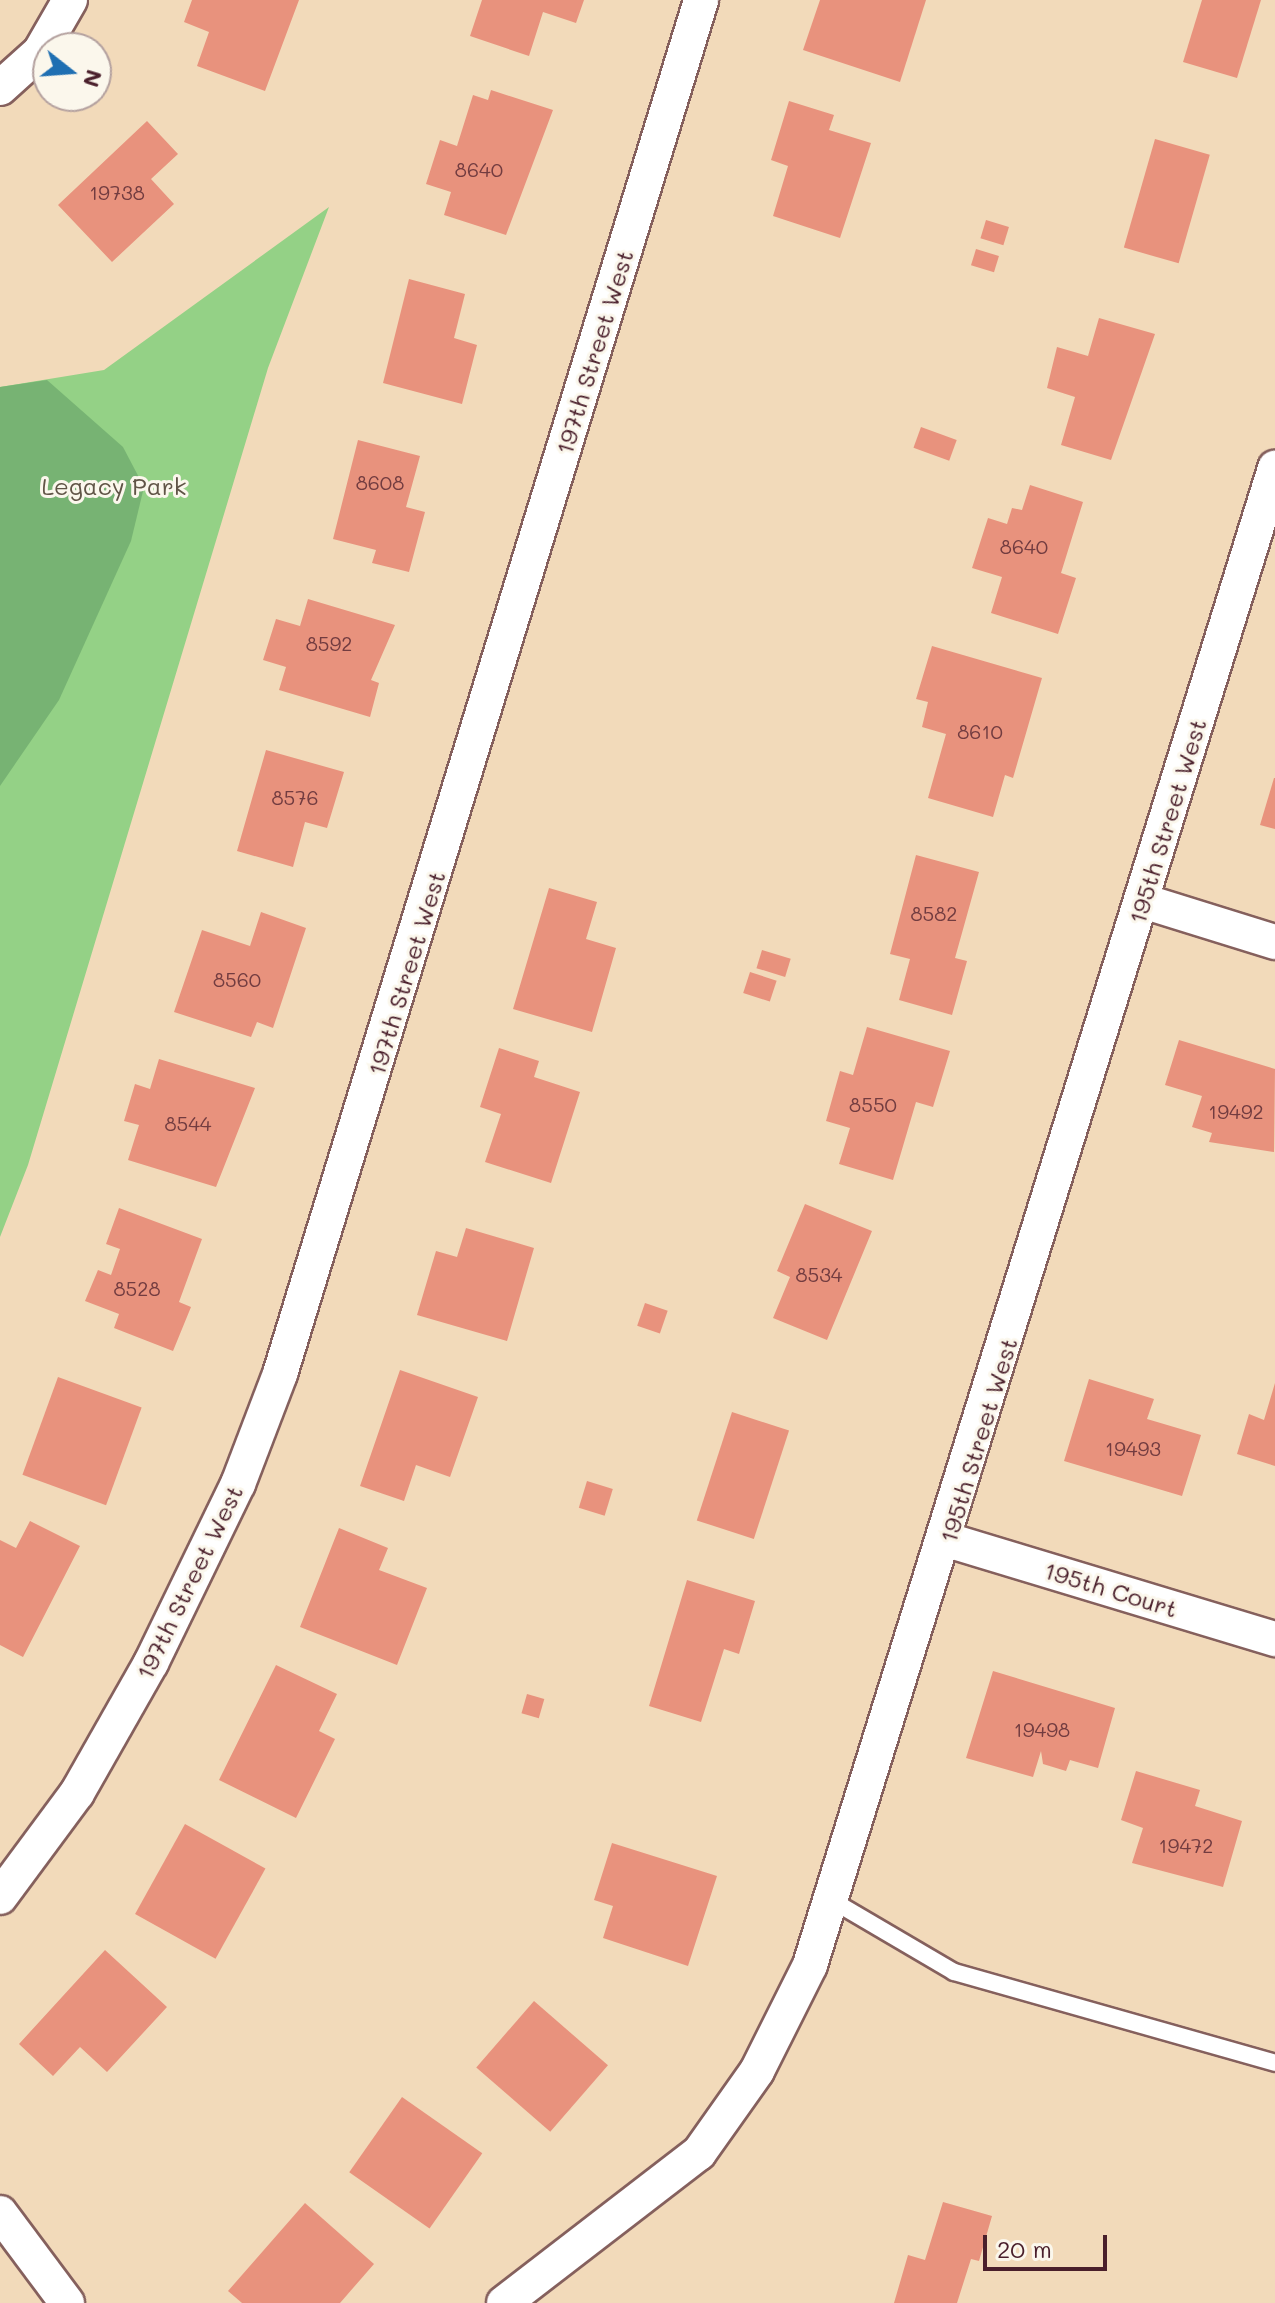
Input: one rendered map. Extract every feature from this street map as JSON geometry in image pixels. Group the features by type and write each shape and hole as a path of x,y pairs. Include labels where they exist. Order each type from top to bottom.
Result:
{"street":[{"path":"0,88 40,52 70,0"},
{"name":"197th Street West","path":"0,1897 77,1793 151,1663 238,1484 280,1374 701,0"},
{"name":"195th Street West","path":"504,2303 653,2193 716,2134 793,2006 833,1901 947,1540 1275,468"},
{"path":"1143,901 1275,942"},
{"name":"195th Court","path":"947,1540 1275,1639"},
{"path":"0,2213 67,2303"}],"lane":[{"path":"833,1901 954,1972 1275,2063"}],"green space":[{"name":"Legacy Park","path":"329,207 268,368 28,1165 0,1237 0,387 104,370"},
{"path":"47,380 123,447 144,487 131,541 59,700 0,786 0,387"}],"building":[{"path":"192,0 299,0 265,91 197,66 209,32 184,22"},
{"path":"482,0 584,0 576,23 543,12 529,56 470,36"},
{"path":"820,0 926,0 900,82 803,50"},
{"path":"1202,0 1261,0 1237,78 1183,62"},
{"path":"491,90 553,110 506,235 444,215 451,192 426,184 440,140 457,146 473,95 488,100"},
{"path":"789,101 834,115 829,130 871,143 840,238 773,216 788,166 771,160"},
{"path":"147,121 178,154 151,179 174,204 112,262 58,205"},
{"path":"1155,139 1210,155 1179,263 1124,248"},
{"path":"986,220 1009,227 1003,245 980,238"},
{"path":"976,249 999,256 994,272 971,265"},
{"path":"409,279 465,294 454,338 477,345 462,404 383,383"},
{"path":"1099,318 1155,334 1111,460 1061,445 1075,397 1047,388 1057,347 1088,356"},
{"path":"921,427 957,440 949,461 913,448"},
{"path":"358,440 420,456 406,507 425,512 409,572 372,563 376,550 333,539"},
{"path":"1030,485 1083,502 1061,573 1076,578 1058,634 991,613 1002,577 972,568 988,518 1007,524 1012,508 1022,510"},
{"path":"308,599 395,625 371,680 379,683 370,717 279,690 286,667 263,660 276,619 300,626"},
{"path":"932,646 1042,678 1013,778 1005,775 993,817 928,798 946,734 922,727 928,702 916,699"},
{"path":"266,750 344,772 327,828 305,822 293,867 237,851"},
{"path":"1275,778 1275,829 1260,825"},
{"path":"916,855 979,872 955,958 967,961 952,1015 899,1000 910,959 890,954"},
{"path":"549,888 597,902 586,939 616,948 592,1032 513,1009"},
{"path":"261,912 306,928 273,1028 257,1022 251,1037 174,1012 202,930 250,946"},
{"path":"762,950 791,959 785,977 756,968"},
{"path":"750,972 777,981 770,1002 743,993"},
{"path":"867,1027 950,1051 933,1107 916,1102 893,1180 839,1164 850,1128 826,1121 840,1071 853,1075"},
{"path":"1179,1040 1275,1069 1274,1152 1209,1142 1212,1133 1192,1127 1202,1096 1165,1085"},
{"path":"499,1048 539,1061 534,1077 580,1092 551,1183 485,1162 501,1114 480,1107"},
{"path":"159,1059 255,1088 216,1187 128,1160 139,1125 124,1121 135,1084 150,1089"},
{"path":"805,1204 872,1231 827,1340 773,1318 790,1277 777,1271"},
{"path":"119,1208 202,1239 179,1302 191,1307 173,1351 114,1328 119,1314 85,1301 98,1270 111,1275 120,1249 106,1244"},
{"path":"466,1228 534,1248 507,1341 417,1315 436,1251 457,1257"},
{"path":"645,1303 668,1311 660,1334 637,1326"},
{"path":"400,1370 478,1397 450,1477 416,1465 404,1501 360,1486"},
{"path":"58,1377 142,1407 106,1505 22,1475"},
{"path":"1089,1379 1154,1399 1147,1419 1201,1435 1182,1496 1064,1461"},
{"path":"1275,1383 1275,1466 1237,1454 1249,1414 1264,1420"},
{"path":"732,1412 789,1431 754,1539 697,1520"},
{"path":"587,1481 613,1489 605,1516 579,1508"},
{"path":"30,1521 80,1546 23,1657 0,1645 0,1540 16,1548"},
{"path":"339,1528 388,1548 379,1570 427,1588 397,1665 300,1627"},
{"path":"687,1580 755,1601 739,1654 724,1649 701,1722 649,1706"},
{"path":"276,1665 337,1694 319,1731 335,1739 296,1818 219,1780"},
{"path":"993,1671 1115,1708 1098,1768 1070,1760 1066,1771 1043,1764 1041,1751 1033,1777 966,1758"},
{"path":"527,1694 544,1699 539,1718 521,1713"},
{"path":"1136,1771 1200,1790 1195,1806 1242,1821 1223,1887 1132,1863 1143,1828 1121,1820"},
{"path":"185,1824 265,1869 216,1959 135,1914"},
{"path":"612,1843 717,1876 688,1966 603,1938 613,1906 594,1900"},
{"path":"105,1950 167,2007 107,2072 80,2047 53,2076 19,2044"},
{"path":"534,2001 608,2065 550,2132 476,2067"},
{"path":"402,2097 482,2153 430,2229 349,2172"},
{"path":"943,2202 992,2216 979,2261 971,2259 957,2303 894,2303 908,2255 925,2260"},
{"path":"305,2203 374,2264 340,2303 242,2303 228,2291"}]}
